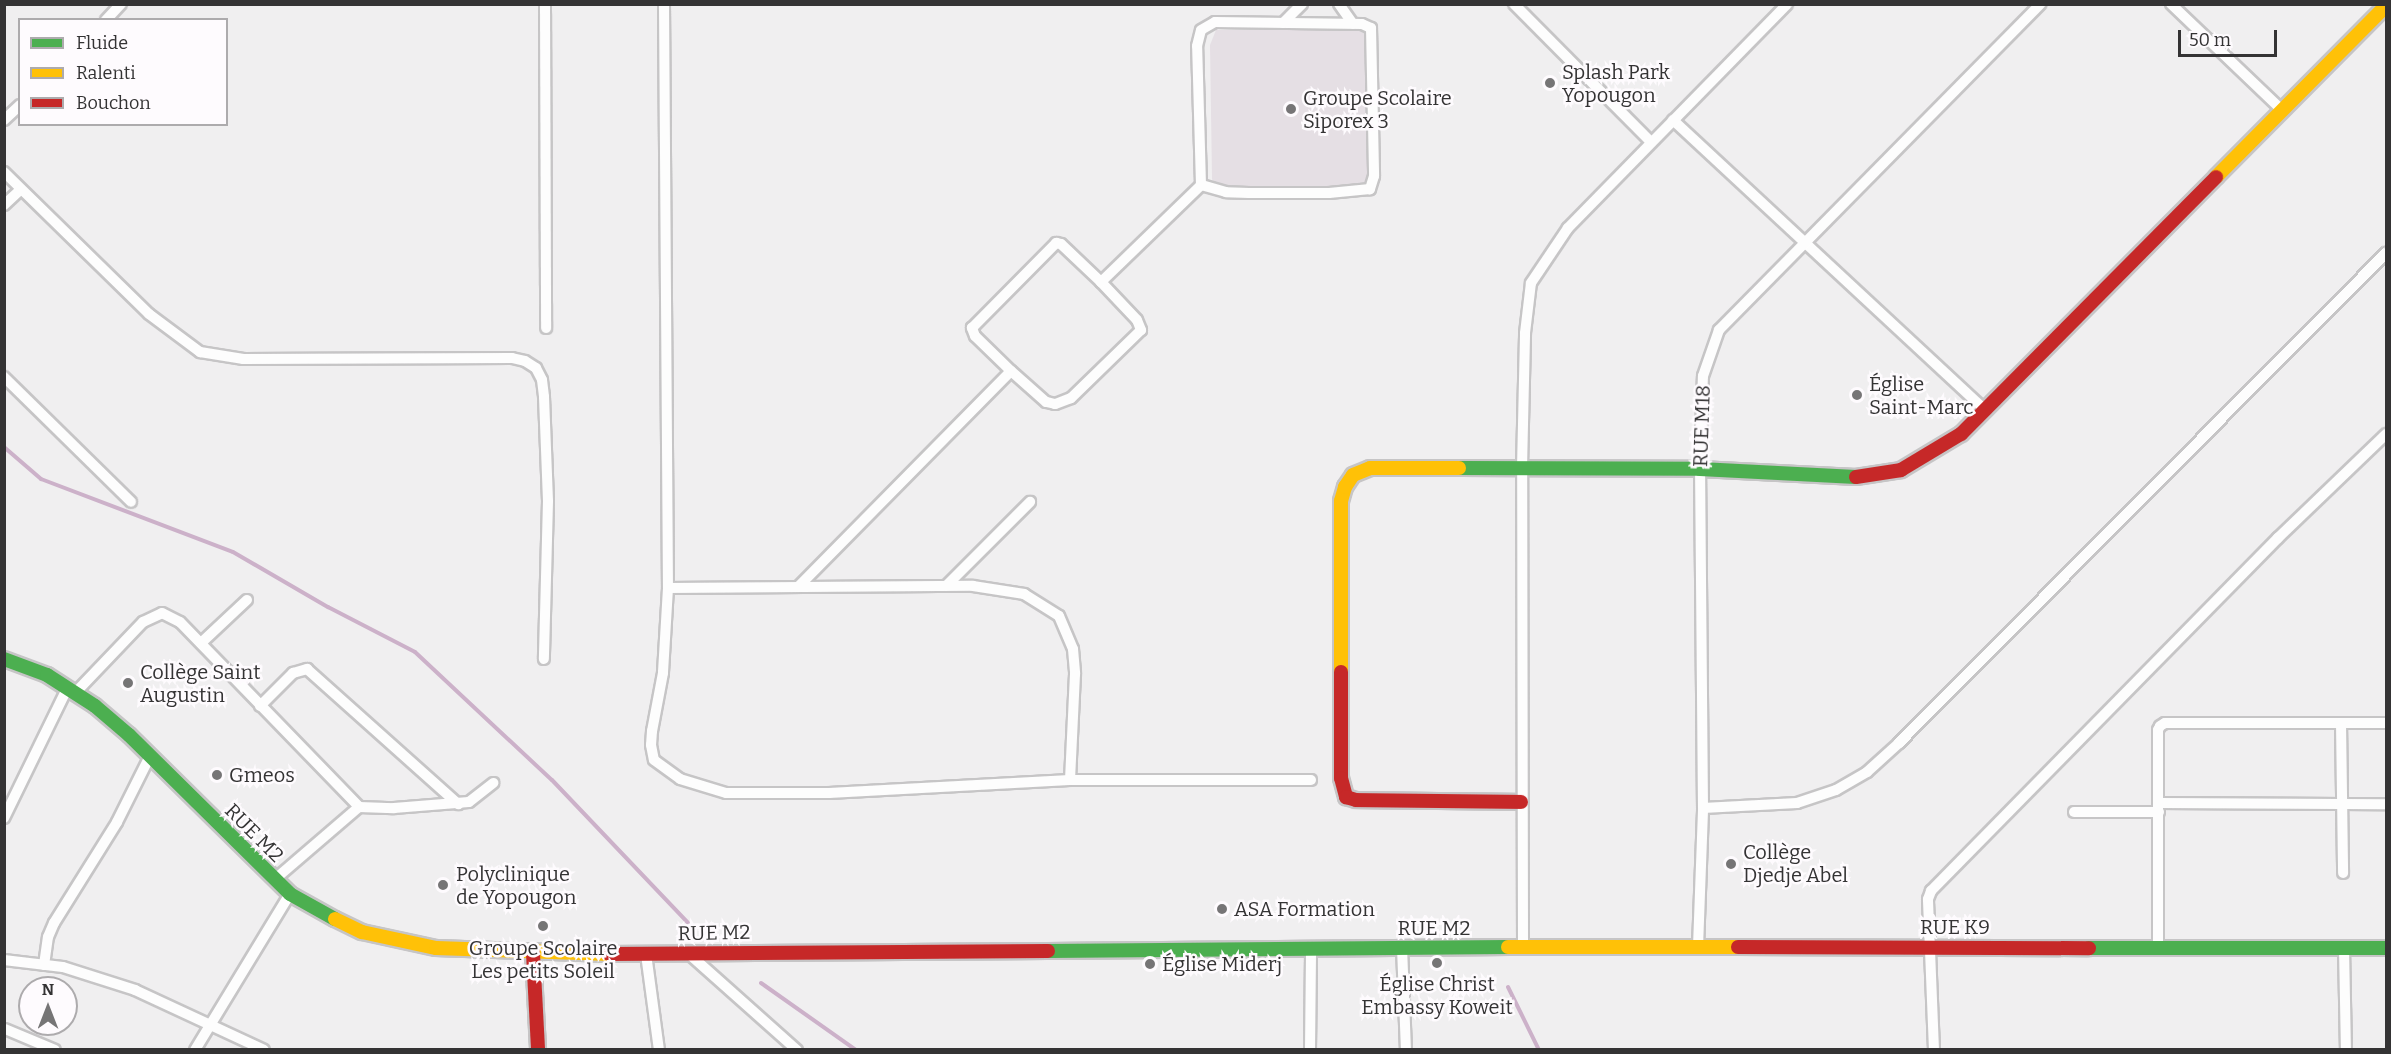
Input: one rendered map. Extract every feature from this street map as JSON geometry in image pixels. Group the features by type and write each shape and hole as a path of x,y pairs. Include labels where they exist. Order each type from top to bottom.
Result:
{"street":[{"path":"108,18 121,4"},
{"path":"545,4 546,328"},
{"path":"664,4 668,588 663,673 651,745 654,760 680,779 726,793 829,793 1070,780 1311,780"},
{"path":"1283,23 1302,4"},
{"path":"1339,4 1353,24"},
{"path":"1514,4 1651,142"},
{"path":"1523,947 1522,468 1525,333 1531,283 1568,228 1787,4"},
{"name":"RUE M18","path":"1698,947 1702,808 1700,469 1703,376 1719,330 2041,4"},
{"path":"2171,4 2283,111"},
{"path":"1521,802 1356,800 1347,797 1341,778 1341,501 1345,487 1353,475 1370,468 1700,469 1861,477 1901,470 1961,434 2386,6"},
{"path":"1101,282 1200,185 1197,38 1200,30 1215,22 1367,25 1372,34 1374,176 1370,189 1329,193 1249,193 1226,192 1200,185"},
{"path":"4,120 18,107"},
{"path":"1673,120 1985,410"},
{"path":"4,172 149,314 200,352 243,359 512,358 525,361 536,368 542,380 544,397 548,501 544,659"},
{"path":"4,205 21,189"},
{"path":"1056,243 1061,244 1101,282 1141,325 1138,335 1063,403 1046,402 1011,371 975,336 972,328 974,323 1056,243"},
{"path":"1702,808 1797,803 1836,790 1867,772 2386,253"},
{"path":"798,587 1011,371"},
{"path":"4,377 131,502"},
{"path":"1934,1050 1932,947 1928,899 1931,891 2278,538 2386,434"},
{"path":"946,586 1030,502"},
{"path":"668,588 946,586 998,588 1024,594 1059,616 1073,649 1075,674 1070,780"},
{"path":"201,643 247,600"},
{"path":"4,818 72,690 150,616 162,613 172,616 201,643 359,807"},
{"name":"RUE M2","path":"4,659 47,675 72,690 112,720 290,894 340,923 400,942 436,948 533,953 646,954 1523,947"},
{"path":"260,706 293,673 307,669 458,804"},
{"path":"2158,948 2158,730 2165,723 2386,723"},
{"path":"2342,723 2343,873"},
{"path":"44,965 48,937 54,923 117,822 150,756"},
{"path":"274,880 359,807 394,808 458,804 477,797 493,783"},
{"path":"2074,812 2158,808 2386,804"},
{"path":"195,1050 209,1023 290,894"},
{"name":"RUE K9","path":"1523,947 2386,948"},
{"path":"1402,948 1406,1050"},
{"path":"2344,948 2346,1050"},
{"path":"1310,1050 1311,950"},
{"path":"533,953 538,1050"},
{"path":"688,953 797,1050"},
{"path":"646,954 659,1050"},
{"path":"4,960 63,968 135,990 264,1050"},
{"path":"5,1029 55,1050"}],"shaded area":[{"name":"Groupe Scolaire Siporex 3","path":"1216,30 1370,30 1371,181 1363,188 1229,190 1214,184 1212,179 1210,45"}],"waterway":[{"path":"4,447 41,479 233,552 328,607 415,652 552,780 688,923"},
{"path":"761,983 856,1050"},
{"path":"1508,987 1539,1050"}],"traffic: fast":[{"path":"1459,468 1700,469 1856,477"},
{"path":"4,659 47,675 95,706 129,735 290,894 335,919"},
{"path":"1048,951 1508,947"},
{"path":"2089,948 2386,948"}],"traffic: slow":[{"path":"2216,177 2386,6"},
{"path":"1341,672 1341,501 1345,487 1353,475 1370,468 1459,468"},
{"path":"335,919 362,932 436,948 609,954"},
{"path":"1508,947 1738,947"}],"traffic: jam":[{"path":"1856,477 1901,470 1961,434 2216,177"},
{"path":"1341,672 1341,778 1346,797 1356,800 1521,802"},
{"path":"1738,947 2089,948"},
{"path":"609,954 1048,951"},
{"path":"533,953 538,1050"}],"place":[{"name":"Splash Park Yopougon","path":"1550,83"},
{"name":"Groupe Scolaire Siporex 3","path":"1291,109"},
{"name":"Église Saint-Marc","path":"1857,395"},
{"name":"Collège Saint Augustin","path":"128,683"},
{"name":"Gmeos","path":"217,775"},
{"name":"Collège Djedje Abel","path":"1731,864"},
{"name":"Polyclinique de Yopougon","path":"443,885"},
{"name":"ASA Formation","path":"1222,909"},
{"name":"Groupe Scolaire Les petits Soleil","path":"543,926"},
{"name":"Église Christ Embassy Koweit","path":"1437,963"},
{"name":"Église Miderj","path":"1150,964"}]}
